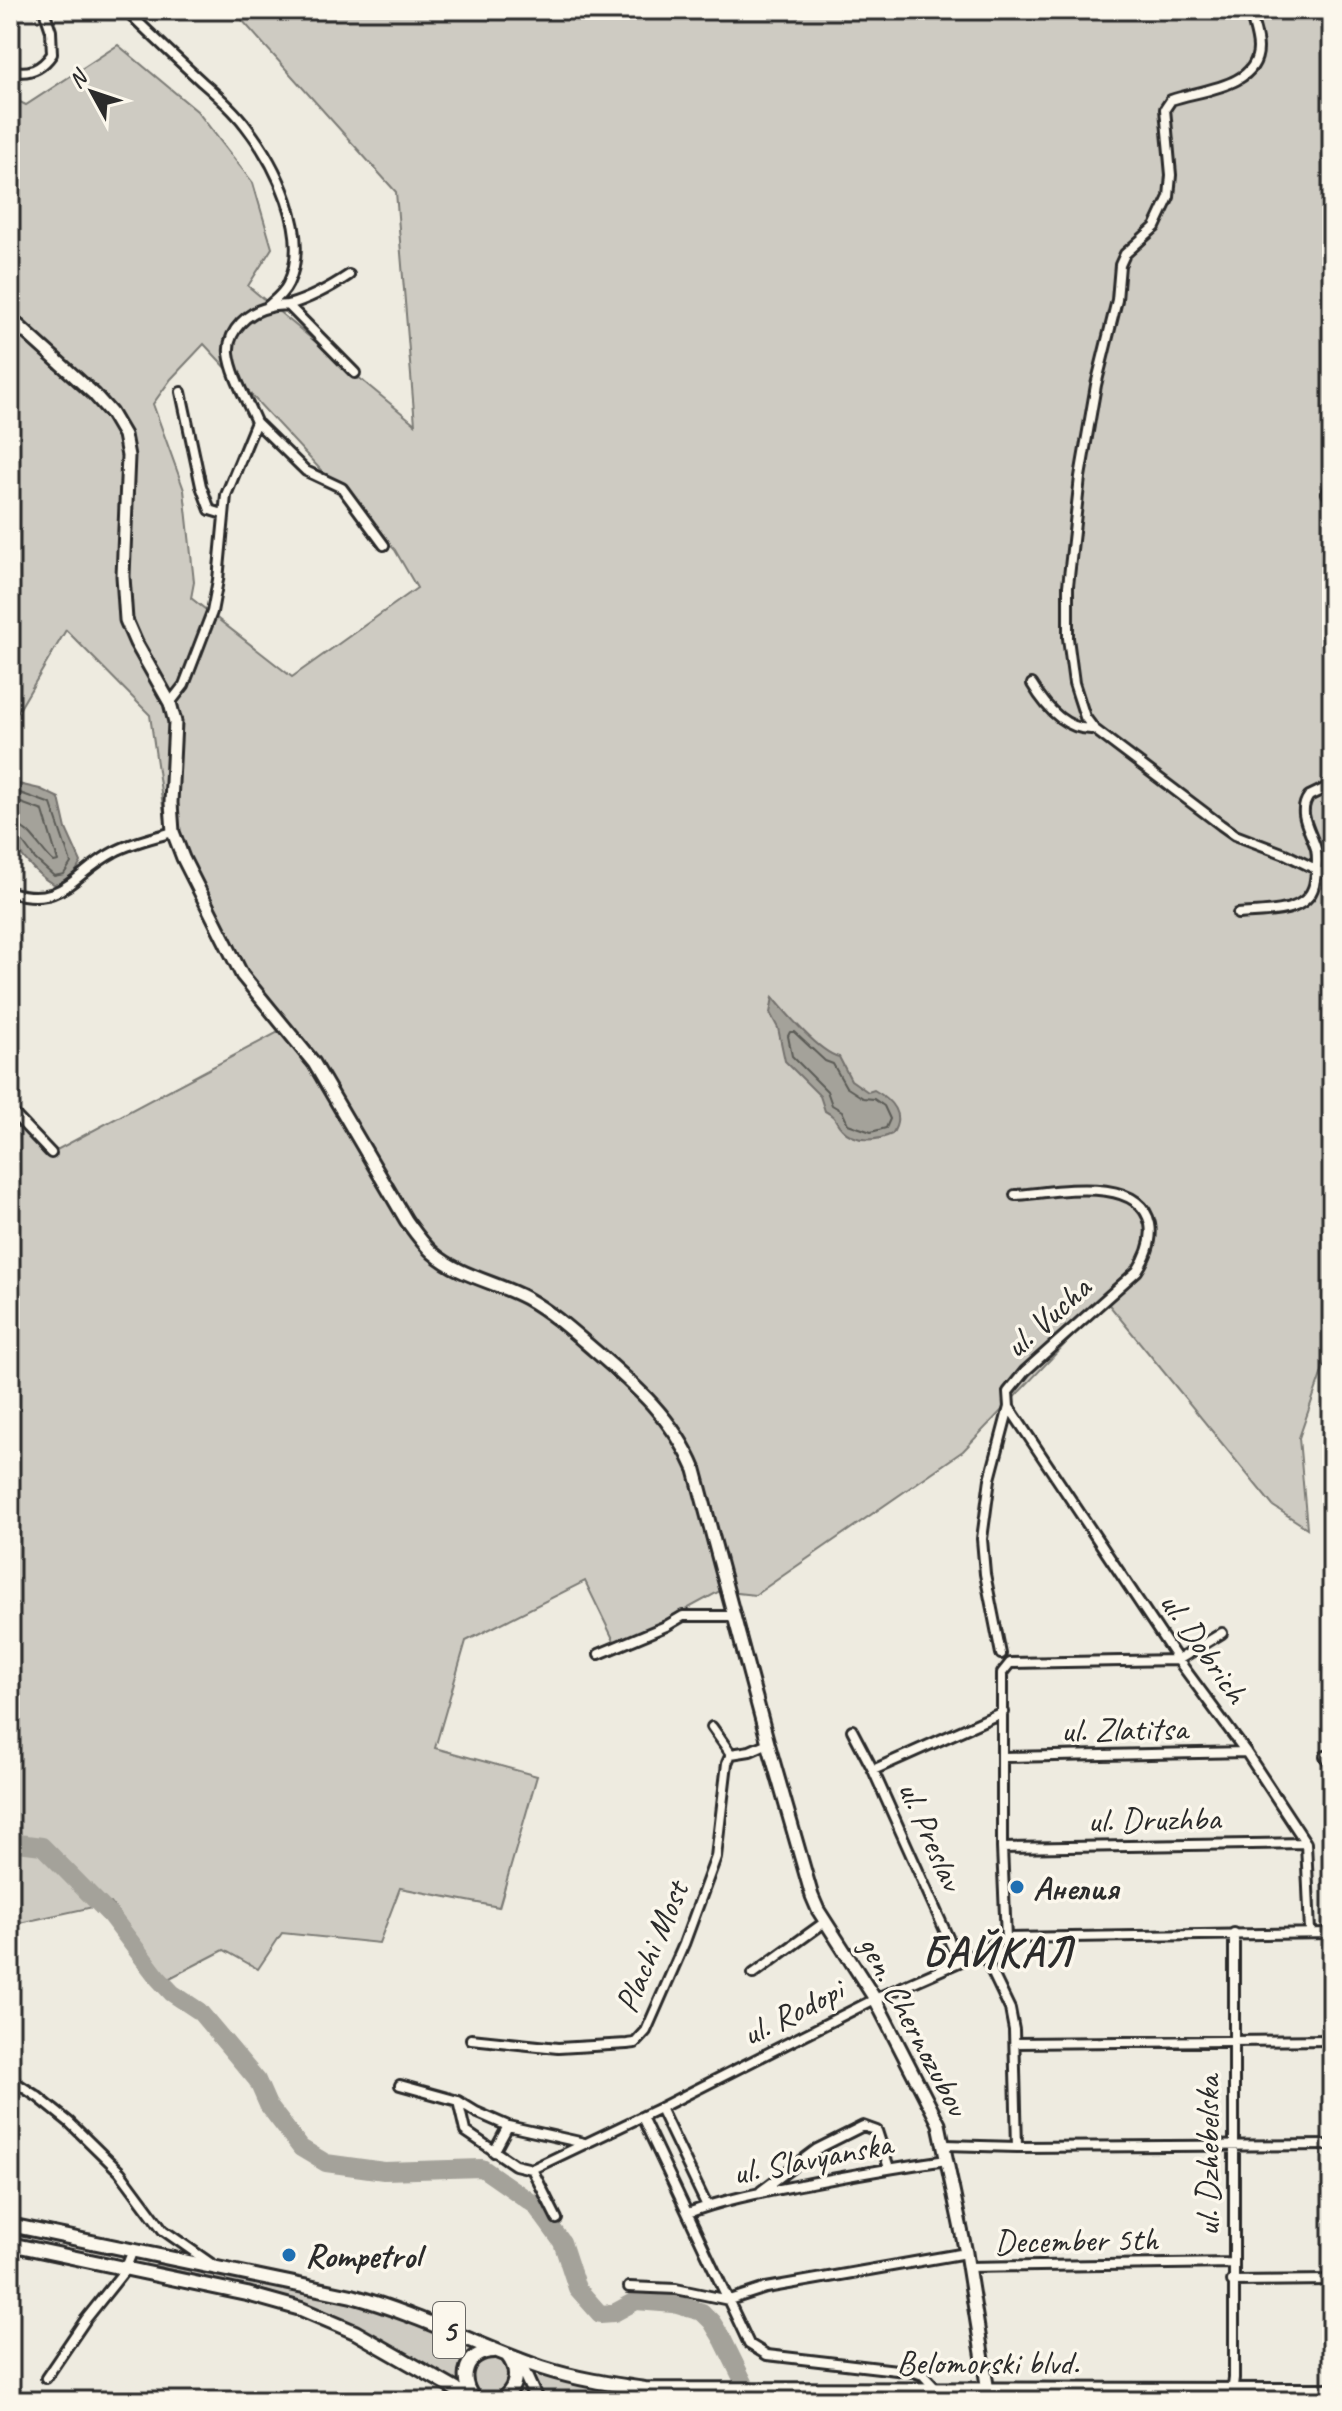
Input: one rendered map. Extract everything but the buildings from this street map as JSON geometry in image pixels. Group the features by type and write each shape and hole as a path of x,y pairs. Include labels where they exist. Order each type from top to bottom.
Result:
{"main road":[{"name":"5","path":"10,2225 217,2268"},
{"name":"5","path":"10,2244 247,2294 301,2309 335,2322 476,2401"},
{"name":"Belomorski blvd.","path":"217,2268 379,2303 508,2355 576,2378 645,2389 938,2391 989,2396 1233,2389 1332,2390"},
{"path":"476,2401 465,2383 470,2361 478,2354 508,2355 514,2366 515,2379 510,2393 499,2401"},
{"name":"Belomorski blvd.","path":"605,2401 645,2389"}],"street":[{"path":"10,70 27,73 37,70 52,54 51,31 44,10"},
{"path":"126,10 245,124 273,168 285,193 293,221 293,272 288,284 268,307 237,326 230,337 232,367 256,422 306,471 342,488 384,545"},
{"path":"1250,10 1258,46 1256,60 1248,70 1236,81 1175,98 1167,104 1165,116 1171,175 1166,210 1148,235 1125,254 1120,265 1117,300 1096,385 1080,477 1068,586 1068,638 1074,683 1085,717 1094,729 1235,835 1285,854 1332,877"},
{"path":"268,307 288,305 349,275"},
{"path":"288,305 355,373"},
{"path":"10,318 94,394 111,413 124,435 128,456 123,576 126,620 170,703 175,722 171,803 173,832 113,852 59,892 47,897 10,892"},
{"path":"181,392 201,486 210,510 223,514"},
{"path":"170,703 184,685 212,612 223,514 230,481 256,422"},
{"path":"1332,483 1327,493 1332,503"},
{"path":"1032,684 1043,701 1060,717 1082,729 1094,729"},
{"path":"1238,914 1287,909 1300,905 1313,892 1316,851 1303,808 1309,796 1332,785"},
{"name":"gen. Chernozubov","path":"173,832 200,898 242,975 314,1063 420,1240 445,1262 521,1296 558,1319 668,1420 695,1470 812,1896 825,1922 875,1999 939,2124 966,2253 989,2396"},
{"path":"10,1110 51,1153"},
{"name":"ul. Vucha","path":"1001,1654 985,1574 982,1539 990,1479 1009,1407 1008,1392 1017,1379 1137,1271 1146,1254 1150,1234 1145,1210 1124,1193 1096,1190 1015,1195"},
{"name":"ul. Dobrich","path":"1009,1407 1178,1660 1246,1752 1306,1843"},
{"path":"599,1654 683,1616 734,1616"},
{"path":"1006,1938 1002,1848 1002,1673 1005,1667 1010,1663 1178,1660 1222,1633"},
{"path":"873,1770 1003,1712"},
{"path":"712,1727 731,1754 750,1751 768,1743"},
{"name":"ul. Preslav","path":"852,1730 959,1962"},
{"name":"ul. Zlatitsa","path":"1003,1757 1246,1752"},
{"name":"Plachi Most","path":"471,2039 558,2048 627,2044 640,2038 646,2031 684,1944 716,1857 727,1763 731,1754"},
{"path":"1325,1756 1332,1768"},
{"path":"1306,1843 1310,1932"},
{"name":"ul. Druzhba","path":"1002,1848 1306,1843"},
{"path":"753,1974 825,1922"},
{"name":"ul. Dzhebelska","path":"1233,2389 1234,1933"},
{"name":"ul. Rodopi","path":"532,2169 875,1999 1006,1938 1332,1933"},
{"path":"982,1951 1010,2009 1015,2043 1017,2147"},
{"path":"1015,2043 1332,2040"},
{"path":"10,2079 69,2122 120,2172 163,2230 217,2268"},
{"path":"400,2085 458,2101 508,2126 584,2143"},
{"path":"458,2101 465,2131 515,2165 532,2169 557,2219"},
{"path":"660,2108 707,2206"},
{"path":"642,2117 745,2339 767,2355 914,2372 923,2375 938,2391"},
{"path":"494,2152 508,2126"},
{"path":"758,2194 817,2149 863,2126 877,2131 889,2168"},
{"path":"945,2145 1332,2145"},
{"name":"ul. Slavyanska","path":"688,2213 758,2194 947,2160"},
{"path":"46,2378 86,2319 125,2270 133,2250"},
{"name":"December 5th","path":"729,2300 766,2288 966,2253"},
{"name":"December 5th","path":"968,2267 1233,2263"},
{"path":"1232,2281 1332,2280"},
{"path":"629,2287 676,2289 729,2300"},
{"path":"508,2355 537,2401"}],"shaded area":[{"path":"233,10 1332,10 1332,1343 1299,1438 1307,1528 1273,1506 1106,1301 963,1451 755,1595 728,1592 702,1497 720,1591 617,1647 585,1581 466,1641 435,1748 537,1776 499,1907 400,1888 379,1943 282,1933 258,1969 224,1950 168,1979 111,1903 10,1925 10,1107 51,1153 286,1028 220,935 167,834 150,715 66,630 10,725 10,97 26,105 118,45 197,111 253,183 272,248 248,286 415,424 396,192","holes":["204,344 395,550 417,588 292,677 191,598 194,582 184,490 153,404 171,379"]},
{"path":"158,2262 338,2298 390,2313 478,2349 461,2388 367,2332 314,2307 269,2292 155,2266"},
{"path":"490,2357 504,2363 510,2377 504,2391 490,2397 476,2391 470,2377 476,2363"},
{"path":"528,2369 609,2391 609,2395 575,2401 543,2401"}],"water":[{"path":"14,783 40,789 59,798 66,829 81,862 65,884 55,884 40,875 16,845 10,818"},
{"path":"773,997 813,1040 839,1057 851,1080 868,1092 874,1090 891,1103 897,1114 892,1134 873,1139 853,1137 825,1111 820,1096 785,1061 778,1028 770,1013"}],"waterway":[{"path":"10,1842 42,1846 111,1916 158,1978 172,1993 199,2011 257,2080 268,2105 301,2148 326,2163 384,2171 482,2168 535,2205 562,2242 577,2288 600,2314 614,2313 636,2301 674,2304 702,2312 723,2340 753,2401"}],"place":[{"name":"Анелия","path":"1017,1887"},
{"name":"Rompetrol","path":"289,2255"}],"district":[{"name":"БАЙКАЛ","path":"998,1952"}]}
